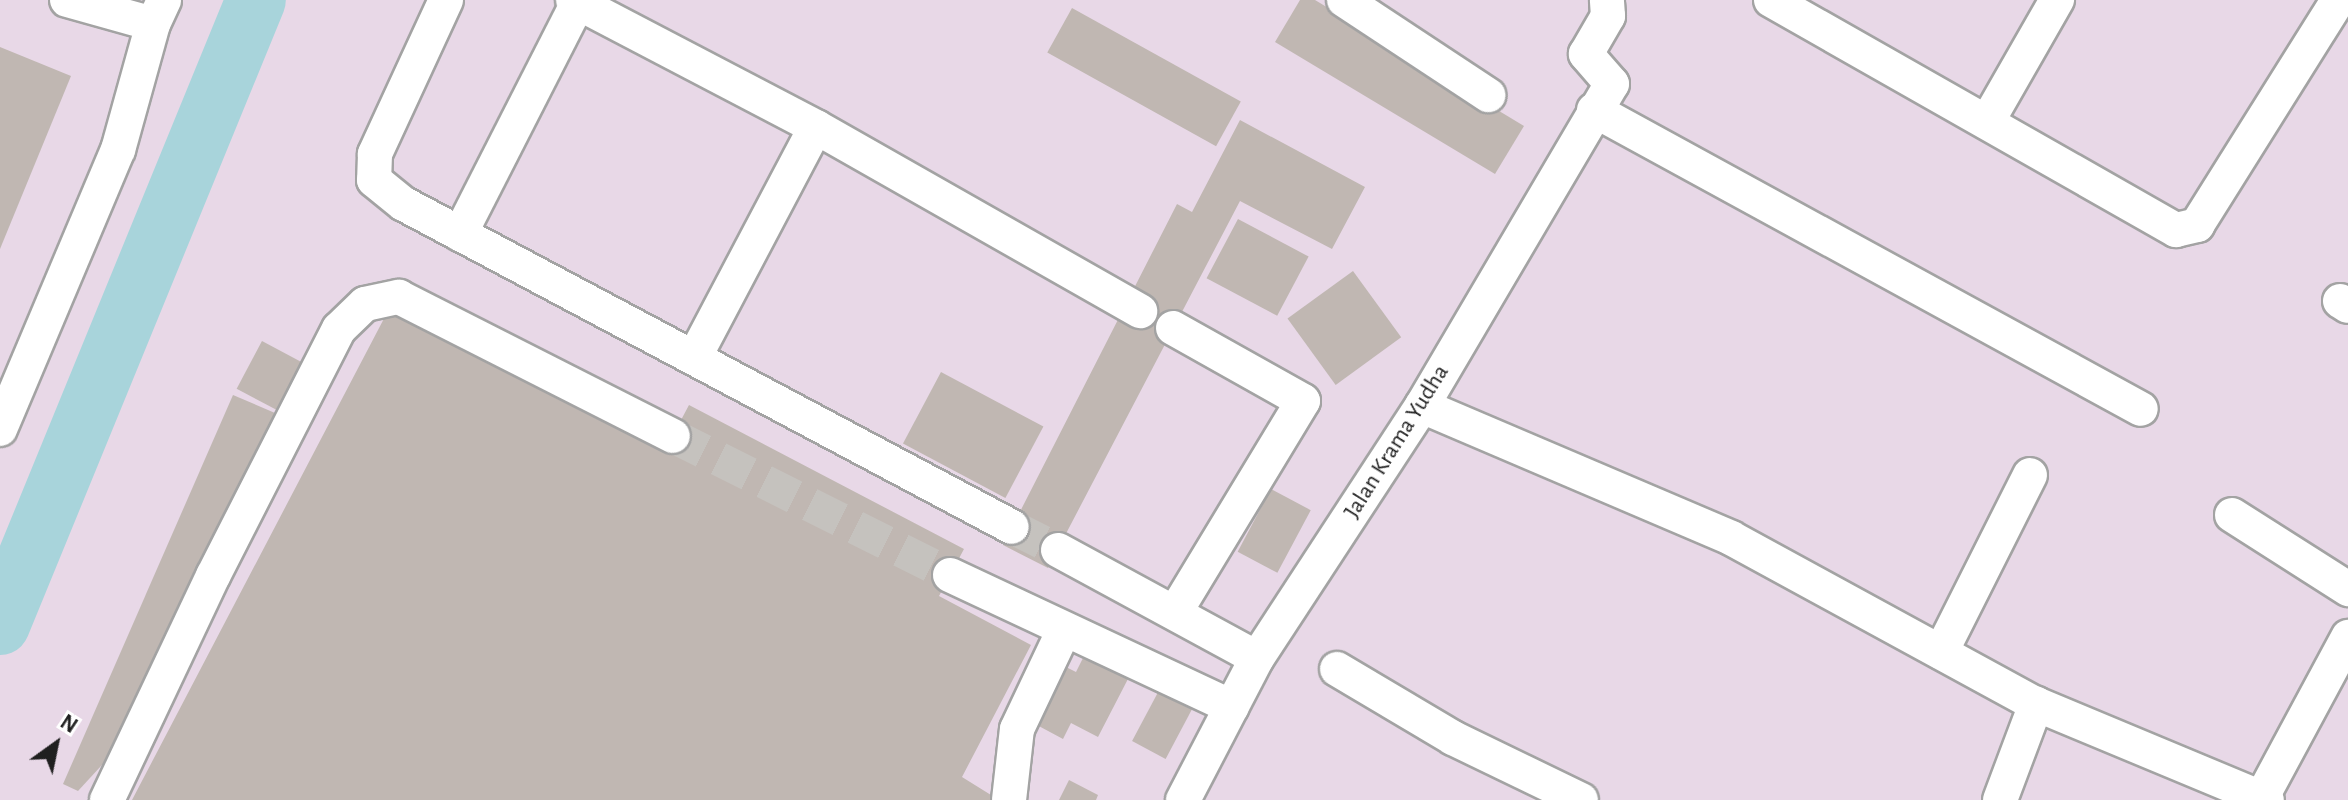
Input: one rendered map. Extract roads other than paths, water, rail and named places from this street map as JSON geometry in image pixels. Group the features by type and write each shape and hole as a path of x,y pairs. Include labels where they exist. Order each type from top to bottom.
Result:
{"lane":[{"path":"0,429 118,150 158,12 67,0"},
{"path":"446,0 375,154 374,180 404,204 1012,527"},
{"path":"1344,0 1488,95"},
{"path":"1607,0 1608,16 1586,54 1603,97 2141,409"},
{"path":"1771,0 2176,230 2197,225 2334,8"},
{"path":"1987,122 2057,0"},
{"path":"460,234 577,1 816,127 1140,311"},
{"name":"Jalan Krama Yudha","path":"1183,800 1257,658 1422,406 1603,97"},
{"path":"694,358 816,127"},
{"path":"107,800 213,576 339,329 365,304 399,297 673,436"},
{"path":"1173,328 1303,401 1175,612"},
{"path":"1422,406 1731,538 2036,704 2265,798 2348,637"},
{"path":"1941,652 2030,475"},
{"path":"2232,515 2348,589"},
{"path":"1058,550 1257,658"},
{"path":"950,575 1232,707"},
{"path":"1009,800 1017,729 1064,630"},
{"path":"1337,669 1453,738 1581,800"},
{"path":"2000,800 2036,704"}],"waterway":[{"path":"0,625 256,0"}],"tunnel":[{"path":"673,436 950,575"},
{"path":"1012,527 1058,550"}]}
